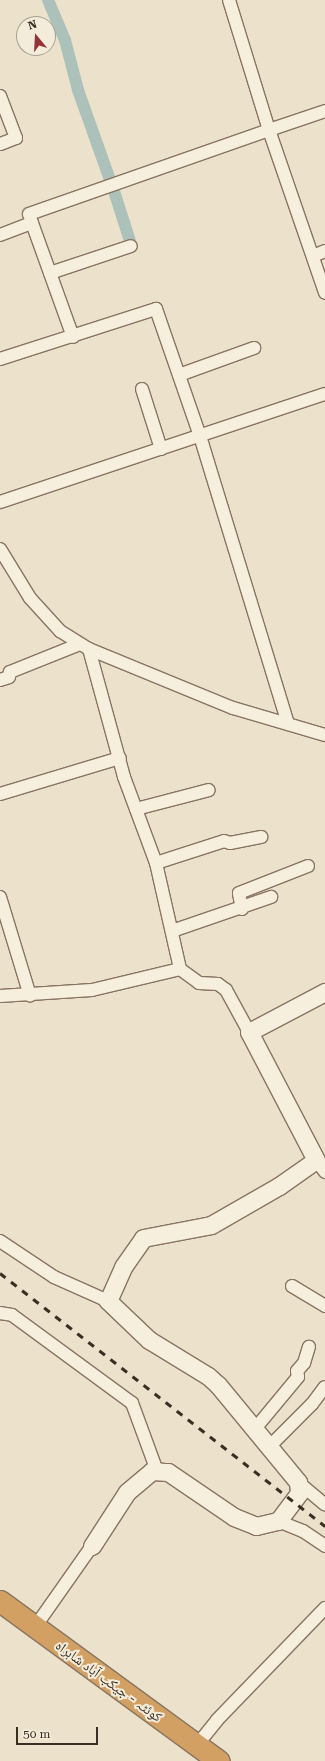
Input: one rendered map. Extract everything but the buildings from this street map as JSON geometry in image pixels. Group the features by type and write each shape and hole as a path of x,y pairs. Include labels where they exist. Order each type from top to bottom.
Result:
{"highway":[{"name":"کوئٹہ - جیکب آباد شاہراہ","path":"0,1601 219,1761"}],"street":[{"path":"229,0 269,130 325,293"},
{"path":"0,96 16,138 0,144"},
{"path":"73,337 29,214 325,111"},
{"path":"0,235 32,223"},
{"path":"50,273 131,246"},
{"path":"313,256 325,251"},
{"path":"0,359 73,337 156,309 200,436 288,724"},
{"path":"179,375 254,348"},
{"path":"142,389 161,449"},
{"path":"0,502 325,394"},
{"path":"0,549 30,598 60,631 84,646 233,708 325,735"},
{"path":"0,680 9,677 10,672 84,646"},
{"path":"84,646 136,809 156,863 180,969 199,983 218,984 226,990 321,1166 279,1186 211,1224 143,1238 123,1267 108,1301"},
{"path":"0,794 120,758"},
{"path":"136,809 151,803 209,790"},
{"path":"156,863 224,841 230,843 261,837"},
{"path":"242,909 239,893 308,866"},
{"path":"0,897 30,996"},
{"path":"172,931 242,909 271,897"},
{"path":"0,996 30,996 92,990 180,969"},
{"path":"249,1032 325,992"},
{"path":"0,1241 54,1277 108,1301 149,1340 208,1376 298,1482 325,1505"},
{"path":"292,1286 325,1306"},
{"path":"0,1313 12,1315 132,1403 157,1471"},
{"path":"254,1430 298,1377 297,1371 304,1363 309,1347"},
{"path":"269,1447 312,1404 325,1387"},
{"path":"35,1627 92,1546 127,1492 146,1475 157,1471 168,1472 246,1523 256,1526 278,1521 303,1531 325,1546"},
{"path":"278,1521 295,1502 299,1493 298,1482"},
{"path":"197,1745 217,1720 325,1608"}],"waterway":[{"path":"48,0 65,40 78,90 110,180"},
{"path":"114,191 130,241"}],"railway":[{"path":"0,1273 325,1526"}]}
